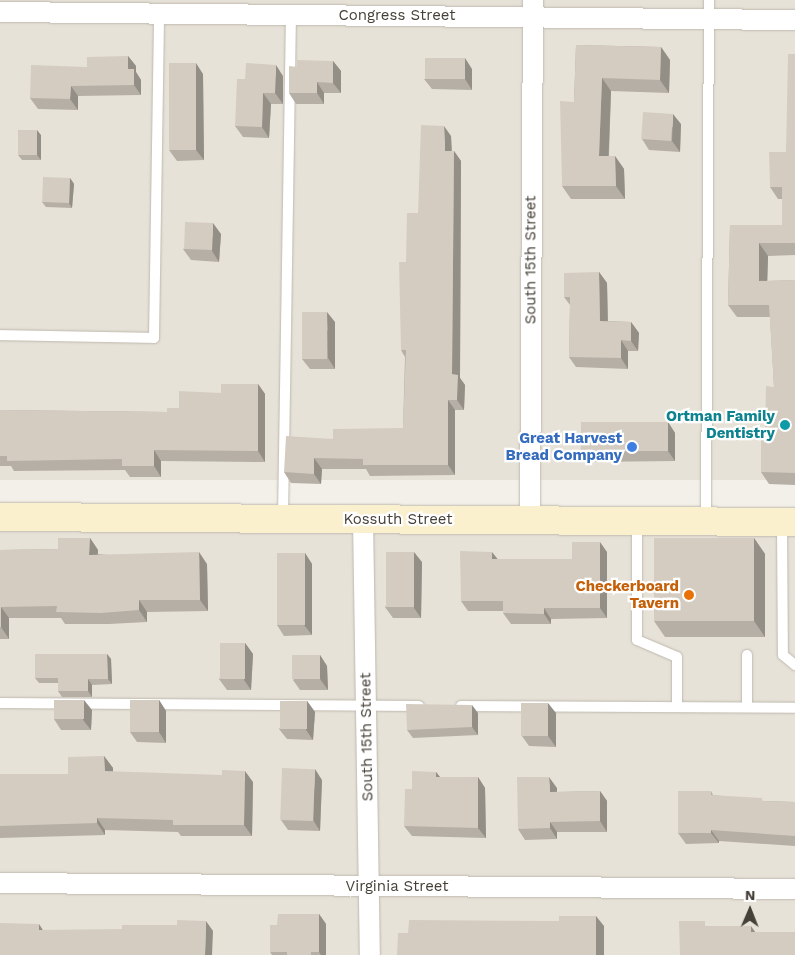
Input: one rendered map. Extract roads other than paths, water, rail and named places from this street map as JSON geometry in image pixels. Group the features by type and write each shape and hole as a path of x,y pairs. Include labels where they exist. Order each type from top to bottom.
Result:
{"street":[{"name":"Congress Street","path":"0,12 291,16 533,9 709,10 795,20"},
{"name":"South 15th Street","path":"530,521 533,9"},
{"name":"Kossuth Street","path":"0,517 789,522"},
{"name":"South 15th Street","path":"363,520 370,955"},
{"name":"Virginia Street","path":"0,883 795,889"}],"lane":[{"path":"706,522 709,10"},
{"path":"0,335 154,338 159,15"},
{"path":"283,519 291,16"},
{"path":"637,521 637,640 677,657 677,707"},
{"path":"789,522 783,655 795,665"},
{"path":"747,655 747,708"},
{"path":"0,703 427,706"},
{"path":"447,706 795,708"}],"place":[{"name":"Ortman Family Dentistry","path":"785,425"},
{"name":"Great Harvest Bread Company","path":"632,447"},
{"name":"Checkerboard Tavern","path":"689,595"}]}
